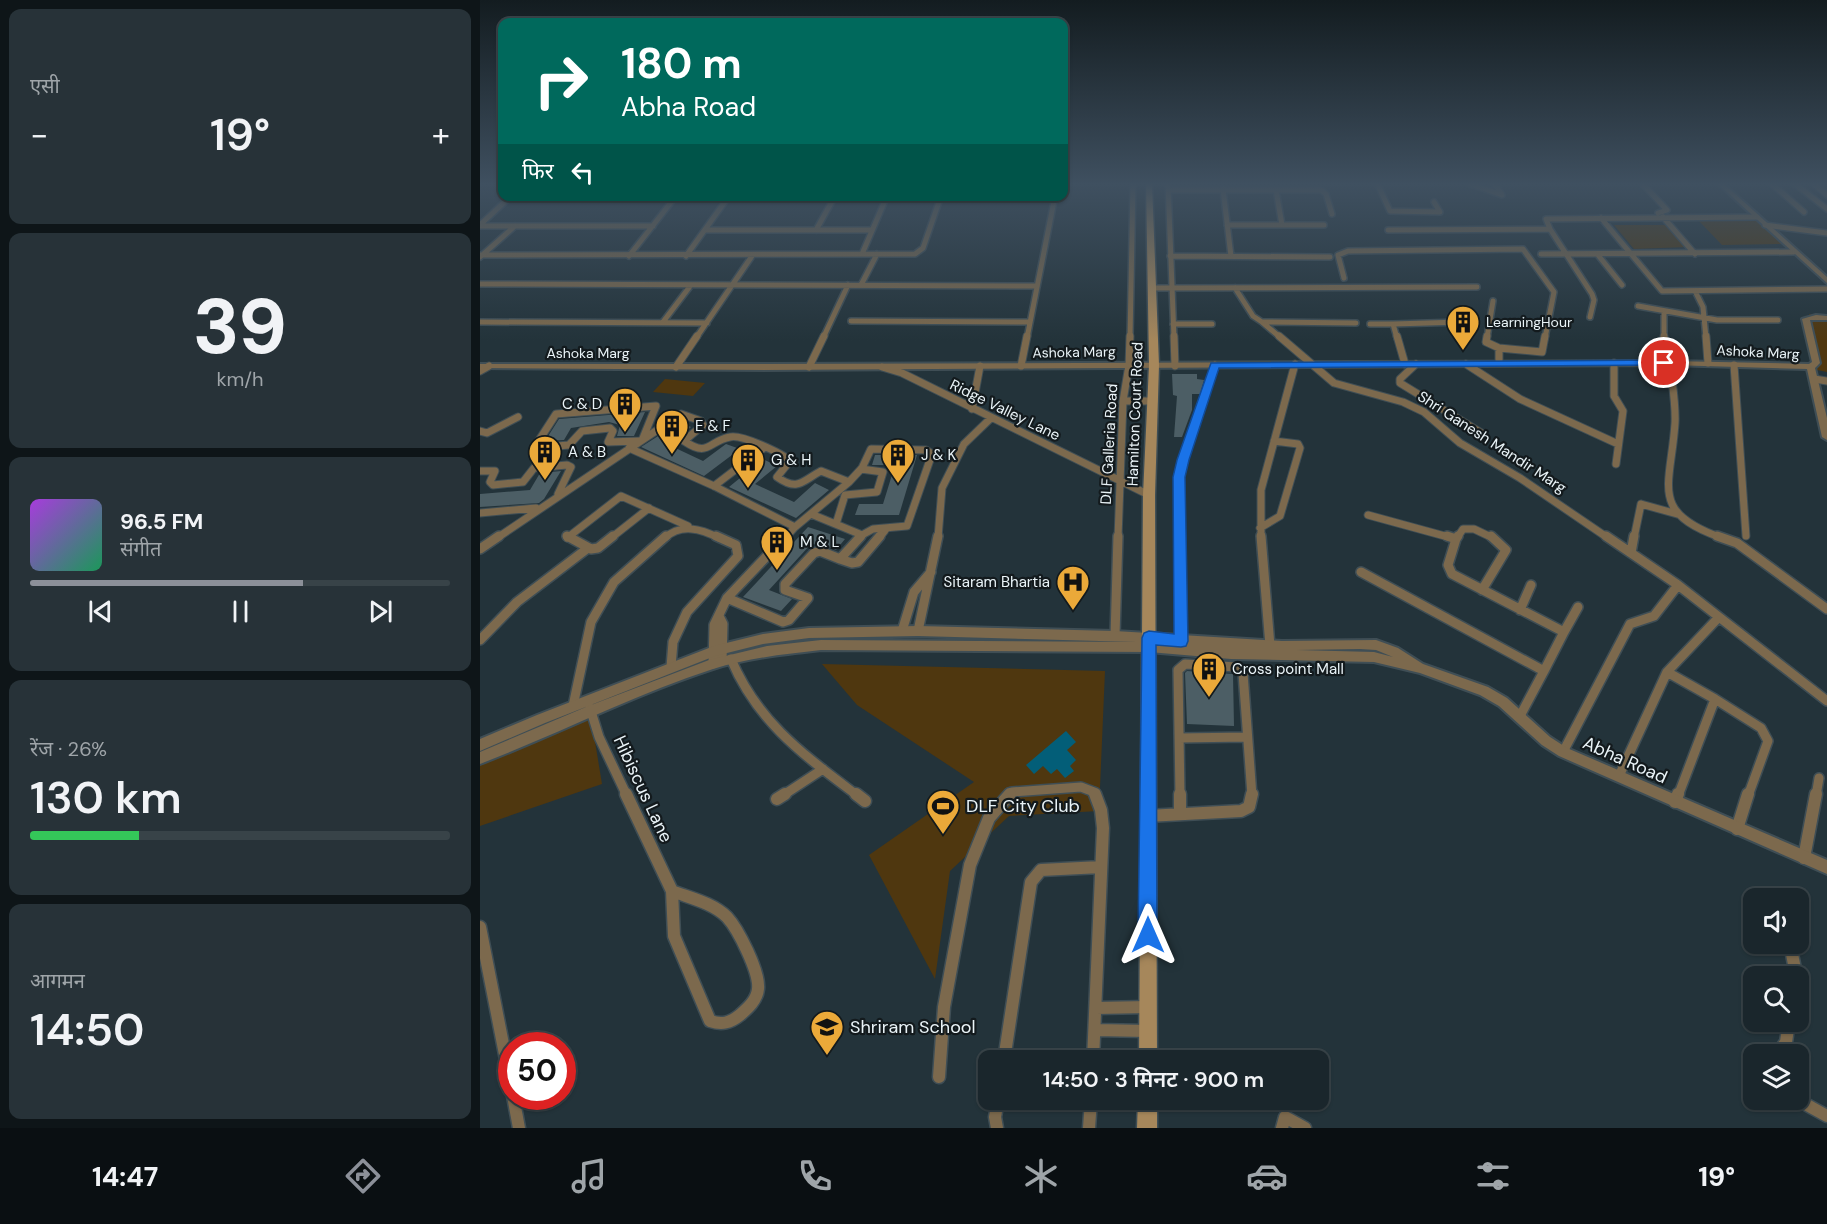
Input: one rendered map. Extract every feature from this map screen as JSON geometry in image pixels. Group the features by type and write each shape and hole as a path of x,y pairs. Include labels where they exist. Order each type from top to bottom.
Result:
{"main road":[{"name":"Hamilton Court Road","path":"1148,1050 1149,495 1154,401 1151,236"},
{"path":"1147,1128 1148,1110"}],"street":[{"path":"481,256 504,236"},
{"path":"628,256 645,236"},
{"path":"686,256 701,236"},
{"path":"862,254 870,236"},
{"path":"481,256 908,254 920,251 926,236"},
{"path":"1021,366 1047,236"},
{"name":"DLF Galleria Road","path":"1115,636 1123,401 1129,365 1132,236"},
{"path":"1169,236 1175,366"},
{"path":"1228,236 1231,256"},
{"path":"1555,236 1592,294 1594,300 1590,317"},
{"path":"1615,236 1662,291 1827,289"},
{"path":"1679,236 1695,254"},
{"path":"1776,236 1827,281"},
{"path":"1344,278 1338,255 1348,251 1523,249 1529,254 1554,292 1542,352 1499,348 1486,342 1493,302"},
{"path":"1541,254 1794,252"},
{"path":"861,285 877,254"},
{"path":"1598,255 1622,285"},
{"path":"676,367 752,256"},
{"path":"1170,256 1330,257"},
{"path":"1816,272 1827,273"},
{"path":"480,284 1036,286"},
{"path":"663,322 691,285"},
{"path":"809,367 848,285"},
{"path":"1152,288 1477,287"},
{"name":"Shri Ganesh Mandir Marg","path":"1235,288 1253,315 1334,383 1415,406 1460,443 1520,478 1678,585 1719,616"},
{"path":"1695,291 1702,302 1708,363"},
{"path":"1638,306 1704,318 1778,320"},
{"path":"1664,311 1667,363 1675,421 1667,489 1670,504 1677,514"},
{"path":"1827,318 1816,316 1806,319 1816,363 1811,367 1827,437"},
{"path":"851,321 1029,322"},
{"path":"480,322 707,323"},
{"path":"1262,322 1356,323"},
{"path":"1370,324 1461,322"},
{"path":"1173,324 1212,324"},
{"path":"1393,324 1404,364"},
{"path":"1499,348 1499,363"},
{"path":"1416,363 1400,379 1400,383 1483,434"},
{"path":"1466,363 1504,390 1535,407 1618,444"},
{"path":"1614,363 1614,396 1623,411 1616,464"},
{"name":"Ashoka Marg","path":"485,366 1708,363 1811,367"},
{"path":"1270,645 1260,528 1261,490 1295,364"},
{"path":"1181,641 1179,477 1215,365"},
{"path":"1734,365 1746,536"},
{"path":"480,371 485,366"},
{"name":"Ridge Valley Lane","path":"878,366 902,373 1149,495"},
{"path":"972,409 980,366"},
{"path":"1814,379 1827,381"},
{"path":"1123,401 1154,401"},
{"path":"656,406 641,440 608,442 613,431 610,428 582,430 569,445 534,448 556,414 656,406"},
{"path":"480,549 523,520 526,521 556,497 681,414 701,421 703,425 684,441 700,450 712,448 733,435 787,458 790,461 777,477 779,480 800,486 821,471 849,482"},
{"path":"480,432 487,433 518,417"},
{"path":"918,631 940,529 942,488 964,444 991,418"},
{"path":"1260,528 1280,516 1300,448 1298,444 1274,441"},
{"path":"714,486 765,447"},
{"path":"629,448 714,486 795,527"},
{"path":"840,559 869,530 902,527 910,522 932,454 926,450 871,449 861,469 849,482 795,527 727,598 714,625 722,661 764,718 792,745 865,801"},
{"path":"480,471 495,471 490,482 493,485 523,482 534,468 567,465 571,467 556,497"},
{"path":"836,524 845,495 877,492 883,472 861,469"},
{"path":"649,508 598,548 588,548 566,537 621,496 736,545 738,556 687,612 673,642 672,667"},
{"path":"1631,553 1641,504 1677,514 1703,531 1737,543 1827,609"},
{"path":"480,513 539,509"},
{"path":"811,514 862,535"},
{"path":"1368,515 1456,539"},
{"path":"573,706 591,622 614,582 671,532 680,528 692,527"},
{"path":"1482,590 1504,554 1504,546 1467,527 1456,539 1448,565 1452,574 1482,590 1564,632"},
{"path":"727,598 786,622 808,598 785,590 785,584 817,551 852,563 858,562 887,528"},
{"path":"480,640 516,602 588,548"},
{"path":"902,631 912,592 931,571"},
{"path":"1361,572 1544,671"},
{"path":"1520,609 1530,585"},
{"path":"1563,752 1630,624 1647,622 1654,617 1678,585"},
{"path":"1520,716 1578,607"},
{"path":"1618,776 1667,672 1689,651 1719,616 1827,701"},
{"path":"480,759 672,667 718,650 763,639 810,633 918,631 1115,636 1149,642"},
{"path":"480,746 573,706 590,705 722,661 767,651 821,645 1149,642"},
{"name":"Abha Road","path":"1149,642 1376,645 1407,657 1420,668"},
{"name":"Abha Road","path":"1149,642 1231,654 1374,657 1420,668 1484,691 1503,702 1546,741 1563,752 1827,867"},
{"path":"1231,654 1231,667"},
{"path":"1148,816 1241,811 1249,807 1252,798 1243,673 1237,667 1185,664 1180,666 1180,814"},
{"path":"1667,672 1761,728 1768,741 1737,829"},
{"path":"1675,802 1715,699"},
{"name":"Hibiscus Lane","path":"590,705 599,738 672,891 674,936 710,1021 719,1025 731,1022 749,1008 756,997 758,982 735,926 723,914 672,891"},
{"path":"1179,738 1247,736"},
{"path":"777,799 824,769"},
{"path":"1804,858 1819,778"},
{"path":"939,1077 944,1007 970,865 989,818 1012,792 1081,787 1094,792 1101,810 1103,828 1094,1050"},
{"path":"1006,1050 1031,882 1041,870 1101,867"},
{"path":"480,927 501,1032"},
{"path":"1096,1008 1148,1007"},
{"path":"1095,1030 1148,1031"},
{"path":"1809,1106 1827,1116"},
{"path":"516,1110 519,1128"},
{"path":"996,1110 997,1128"},
{"path":"1089,1128 1090,1110"},
{"path":"1282,1128 1285,1117 1305,1128"}],"shaded area":[{"path":"1623,236 1677,236 1687,247 1634,249"},
{"path":"1713,236 1775,236 1784,244 1722,245"},
{"path":"1809,314 1827,317 1827,372 1817,370"},
{"path":"665,379 705,383 693,396 653,392"},
{"name":"DLF City Club","path":"822,664 1105,671 1099,811 1009,816 950,871 935,979 869,855 974,782 857,705"},
{"path":"590,711 602,784 480,826 480,763"}],"water":[{"path":"1066,731 1076,742 1067,750 1076,760 1070,766 1074,771 1065,778 1057,769 1051,774 1043,766 1034,774 1026,765"}],"building":[{"path":"1172,374 1197,374 1197,379 1204,380 1200,394 1192,394 1192,410 1182,437 1174,437 1177,396 1173,395"},
{"name":"C & D","path":"645,412 634,436 617,436 620,425 609,422 571,428 564,440 545,441 559,419"},
{"name":"E & F","path":"680,422 691,427 669,445 703,461 726,444 740,449 704,476 641,447"},
{"name":"J & K","path":"875,455 917,455 899,515 855,515 859,504 883,504 895,465 872,465"},
{"name":"G & H","path":"763,459 777,466 755,484 794,502 815,483 829,490 796,518 729,487"},
{"name":"A & B","path":"561,471 544,499 539,503 480,507 480,494 530,490 540,473"},
{"name":"M & L","path":"808,527 845,539 836,550 823,545 811,544 769,590 792,599 781,611 743,597"},
{"name":"Cross point Mall","path":"1187,671 1233,674 1234,726 1187,724 1185,673"}],"place":[{"name":"LearningHour","path":"1463,351"},
{"name":"C & D","path":"625,433"},
{"name":"E & F","path":"672,455"},
{"name":"A & B","path":"545,481"},
{"name":"J & K","path":"898,484"},
{"name":"G & H","path":"748,489"},
{"name":"M & L","path":"777,571"},
{"name":"Sitaram Bhartia","path":"1073,611"},
{"name":"Cross point Mall","path":"1209,698"},
{"name":"DLF City Club","path":"943,835"},
{"name":"Shriram School","path":"827,1056"}],"route":[{"path":"1148,935 1149,638 1181,641 1179,477 1215,365 1664,363"}]}
